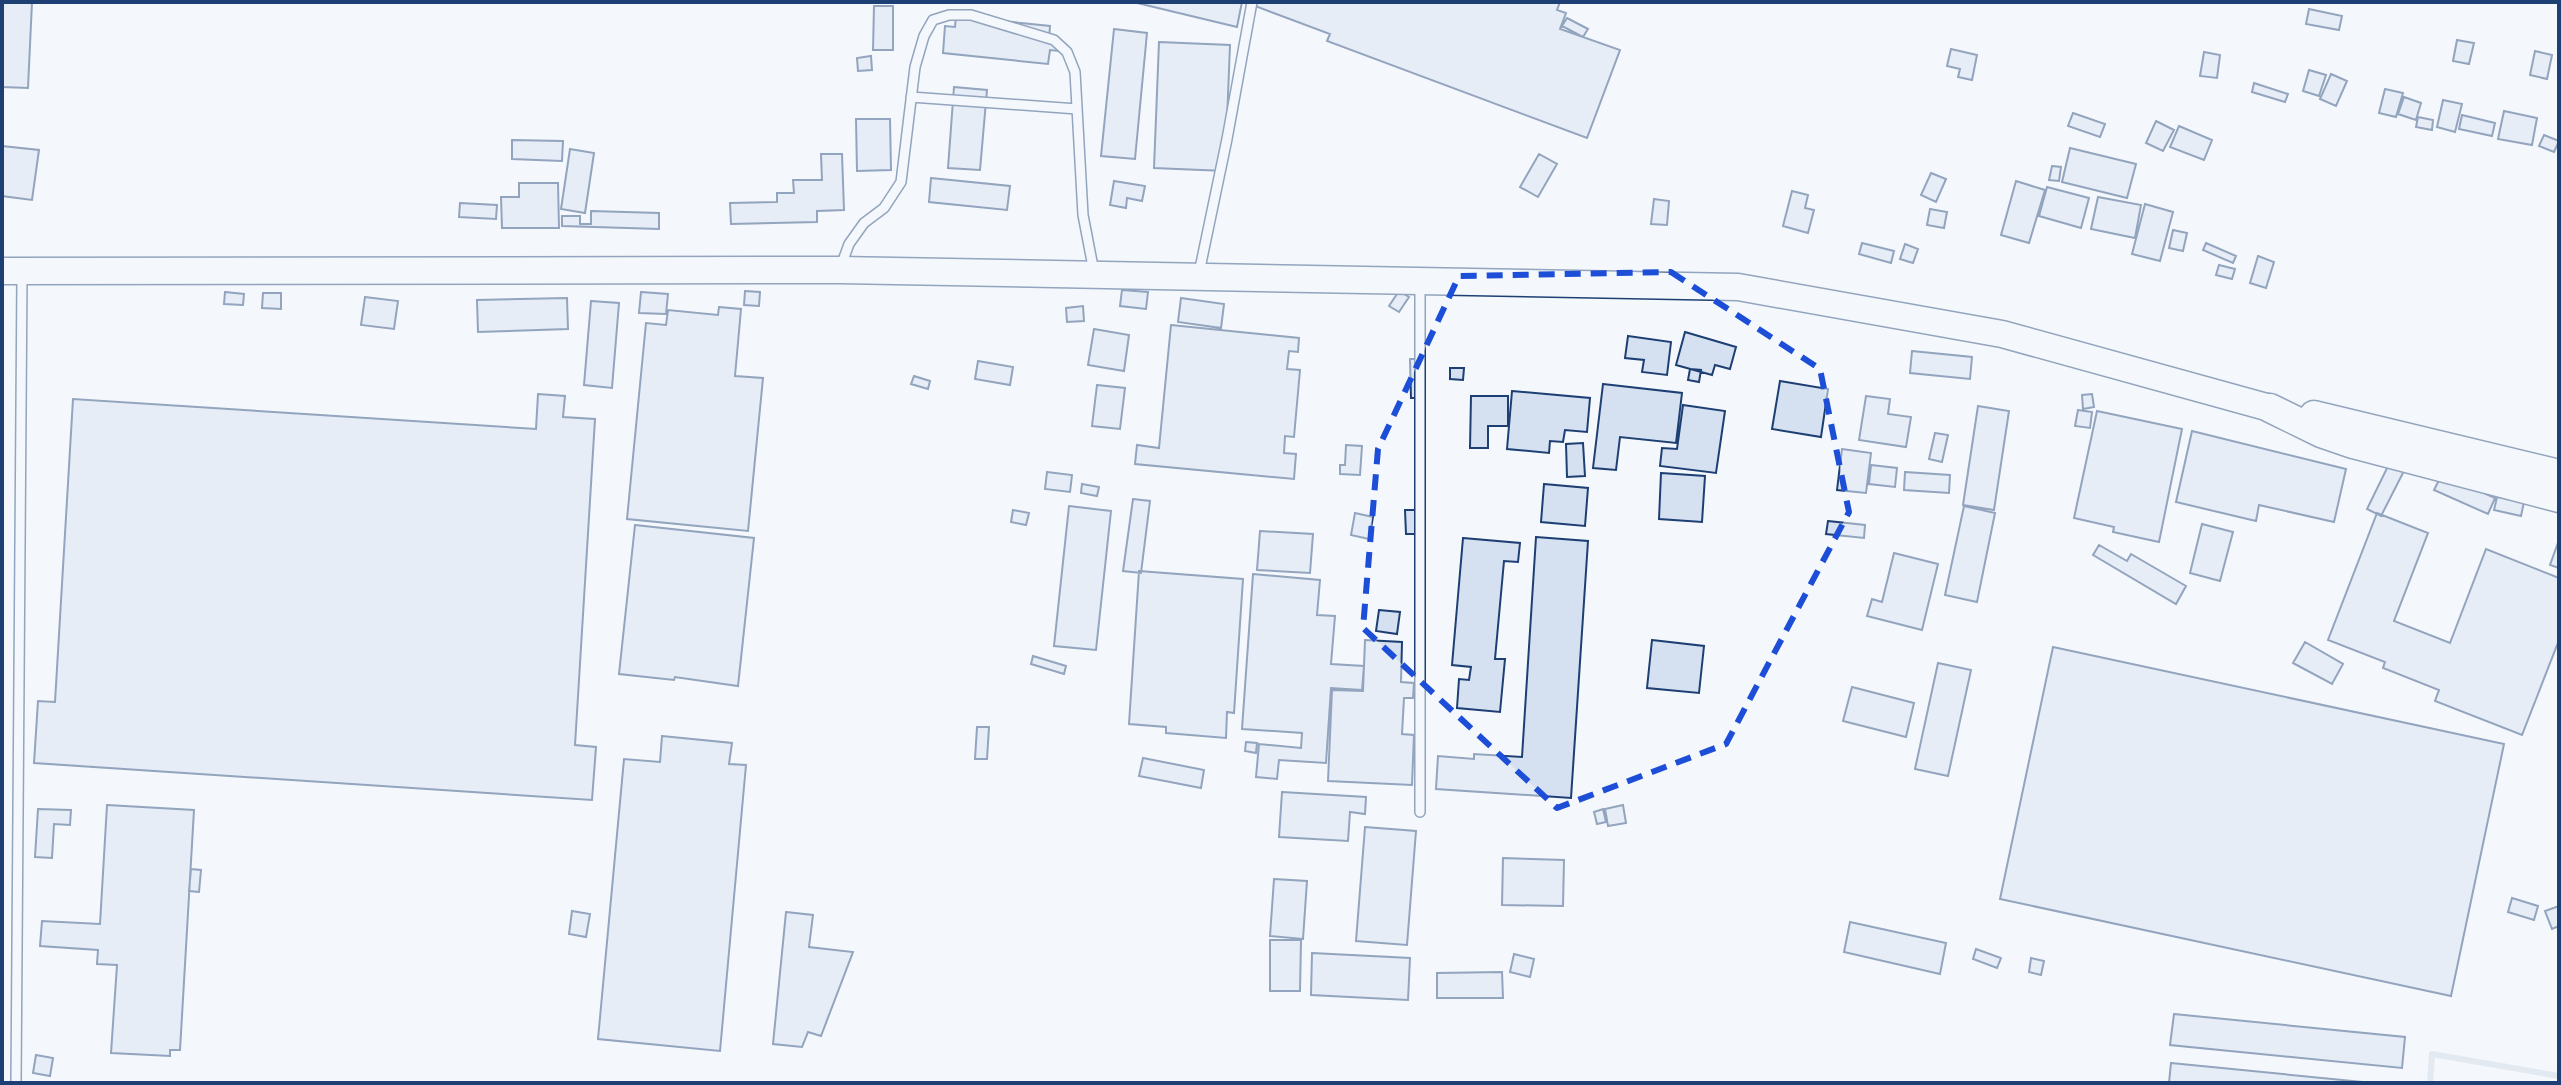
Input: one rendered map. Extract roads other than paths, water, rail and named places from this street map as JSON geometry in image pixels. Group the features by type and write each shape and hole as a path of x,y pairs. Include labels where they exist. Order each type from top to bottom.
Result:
{"highway":[{"path":"2270,408 2344,421 2559,474"},
{"path":"2270,408 2321,433 2353,444 2559,498"}],"main road":[{"path":"12,271 840,270 1738,287 2002,334 2270,408"}],"lane":[{"path":"1198,278 1252,2"},
{"path":"840,270 849,244 864,223 884,208 901,182 915,67 924,36 933,20 949,15 971,15 1054,40 1067,52 1075,72 1083,215 1095,275"},
{"path":"911,97 1077,109"},
{"path":"12,271 16,1083"},
{"path":"1420,279 1420,812"}],"waterway":[{"path":"2430,1083 2432,1054 2559,1076"}]}
